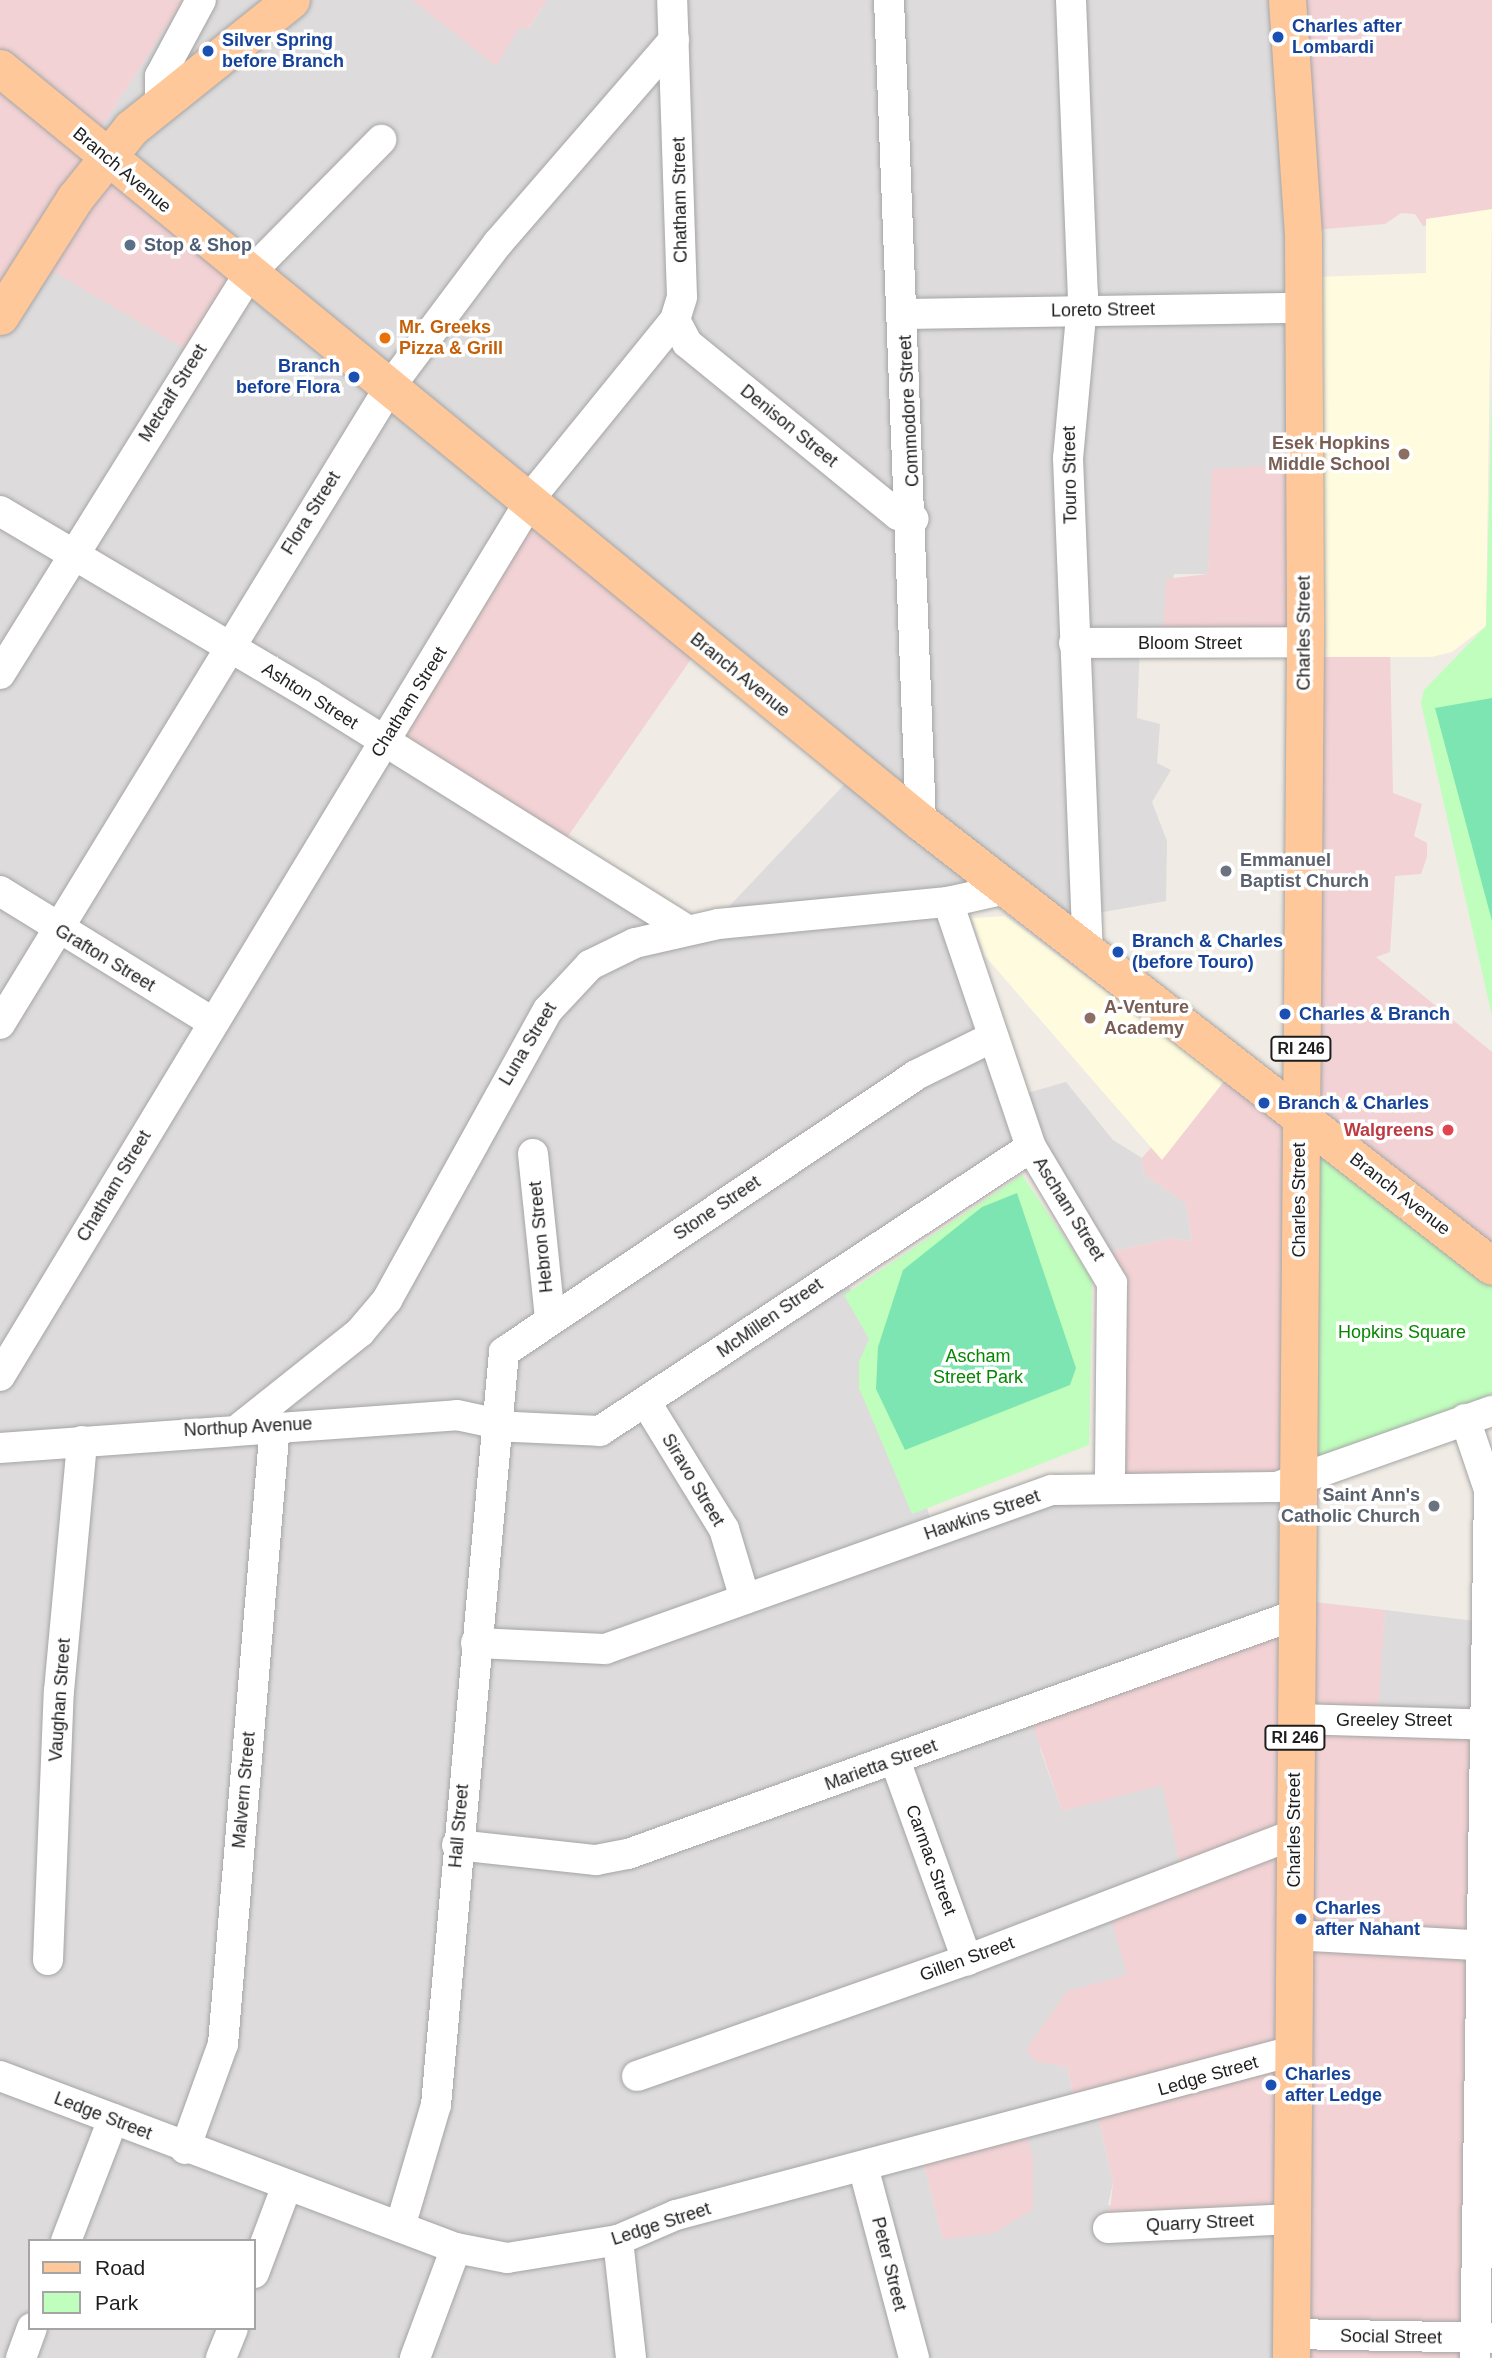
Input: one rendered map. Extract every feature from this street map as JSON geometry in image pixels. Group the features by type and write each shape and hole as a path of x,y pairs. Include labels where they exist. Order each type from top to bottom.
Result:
{"main road":[{"path":"0,316 105,157 160,105 291,0"},
{"name":"Charles Street","path":"1287,0 1302,308 1305,642 1294,1615 1291,2346"},
{"name":"Branch Avenue","path":"0,68 248,275 921,822 1492,1266"}],"street":[{"path":"160,105 164,67 201,0"},
{"name":"Chatham Street","path":"0,1376 212,1022 529,504 675,320 682,297 672,0"},
{"name":"Commodore Street","path":"889,0 914,519 921,822"},
{"name":"Touro Street","path":"1071,0 1082,310 1068,427 1074,643 1088,951"},
{"name":"Flora Street","path":"0,1024 389,388 498,243 674,40"},
{"name":"Metcalf Street","path":"0,674 71,555 248,275 381,140"},
{"name":"Loreto Street","path":"904,314 1302,308"},
{"name":"Denison Street","path":"675,320 687,342 898,515 914,519"},
{"name":"Ashton Street","path":"0,511 229,647 687,930"},
{"name":"Bloom Street","path":"1074,643 1305,642"},
{"name":"Luna Street","path":"242,1426 360,1332 387,1300 555,998 611,953 687,930 948,902 1006,889"},
{"name":"Grafton Street","path":"0,891 57,930 212,1022"},
{"name":"Ascham Street","path":"948,902 1031,1147 1112,1283 1110,1485"},
{"name":"Stone Street","path":"496,1420 504,1352 916,1075 993,1037"},
{"name":"McMillen Street","path":"496,1420 600,1431 620,1413 647,1404 1031,1147"},
{"name":"Hebron Street","path":"533,1154 550,1320"},
{"name":"Siravo Street","path":"647,1404 724,1529 745,1599"},
{"name":"Northup Avenue","path":"0,1448 242,1426 457,1415 496,1420"},
{"path":"1478,1415 1490,1491 1480,2345"},
{"name":"Hawkins Street","path":"476,1643 605,1649 1052,1490 1110,1485 1297,1483 1478,1415"},
{"name":"Hall Street","path":"400,2227 436,2105 496,1420"},
{"name":"Malvern Street","path":"185,2149 223,2044 275,1425"},
{"name":"Vaughan Street","path":"48,1960 59,1691 82,1441"},
{"name":"Marietta Street","path":"457,1845 609,1859 895,1760 1294,1615"},
{"name":"Greeley Street","path":"1295,1719 1488,1722"},
{"name":"Carmac Street","path":"895,1760 967,1960"},
{"name":"Gillen Street","path":"637,2076 967,1960 1295,1834"},
{"path":"1294,1935 1486,1943"},
{"name":"Ledge Street","path":"0,2076 185,2149 456,2248 507,2258 618,2240 676,2216 864,2170 1293,2051"},
{"path":"67,2239 113,2119"},
{"name":"Peter Street","path":"864,2170 914,2358"},
{"path":"256,2268 287,2185"},
{"name":"Quarry Street","path":"1108,2228 1292,2219"},
{"path":"618,2240 631,2358"},
{"path":"415,2358 456,2248"},
{"path":"21,2358 31,2330"},
{"path":"222,2358 232,2330"},
{"name":"Social Street","path":"1291,2346 1480,2345"}],"shaded area":[{"path":"0,0 183,0 92,142 240,260 190,352 37,262 0,316"},
{"path":"183,0 412,0 496,65 519,27 529,28 547,0 1285,0 1301,464 1212,510 1208,574 1174,574 1163,642 1140,645 1137,718 1160,724 1157,763 1171,770 1152,802 1167,841 1166,901 1092,914 1084,937 1028,897 956,897 1020,1095 1066,1082 1113,1140 1142,1158 1144,1174 1186,1204 1192,1241 1170,1238 1104,1254 1035,1145 836,1269 874,1322 931,1522 980,1508 1285,1486 1291,1612 1040,1749 1062,1811 1162,1784 1183,1877 1128,1975 1067,1992 1036,2061 1067,2067 1077,2112 1097,2111 1113,2183 1108,2205 1286,2222 1291,2358 0,2358 0,316 92,142","holes":["541,503 858,770 719,917 682,922 567,849","922,2158 1014,2219 943,2239"]},
{"path":"412,0 547,0 528,29 519,28 496,66"},
{"path":"1285,0 1492,0 1492,218 1423,226 1415,214 1401,213 1385,224 1302,231"},
{"name":"Esek Hopkins Middle School","path":"1492,209 1486,626 1452,652 1431,657 1319,657 1317,277 1426,273 1426,219"},
{"path":"1301,464 1390,645 1393,793 1422,804 1414,836 1427,843 1427,857 1421,874 1395,876 1390,952 1376,957 1492,1052 1492,1253 1297,1486 1113,1477 1104,1254 1170,1238 1192,1241 1186,1204 1144,1174 1142,1158 1230,1056 1294,1100 1303,656 1163,642 1166,579 1208,574 1212,469"},
{"path":"533,500 705,639 566,839 381,736"},
{"name":"A-Venture Academy","path":"1005,916 1225,1080 1162,1160 985,956 972,918"},
{"path":"1296,1600 1385,1610 1378,1712 1479,1713 1492,1948 1492,2340 1474,2358 1291,2358 1291,2226 1108,2228 1113,2183 1097,2111 1077,2112 1067,2067 1035,2061 1026,2050 1067,1991 1127,1975 1108,1907 1183,1877 1162,1785 1062,1811 1027,1708"},
{"path":"1385,1610 1483,1622 1492,1720 1377,1712"},
{"path":"1024,2128 1033,2160 1033,2209 994,2233 943,2239 922,2158"}],"green space":[{"path":"1492,381 1492,1016 1421,703 1424,690 1486,626"},
{"path":"1492,698 1492,921 1435,708"},
{"name":"Hopkins Square","path":"1315,1137 1492,1275 1492,1394 1311,1465"},
{"name":"Ascham Street Park","path":"1022,1175 1092,1279 1089,1445 912,1514 859,1388 859,1362 869,1339 844,1295"},
{"path":"1017,1193 1076,1368 1070,1385 905,1450 876,1389 878,1347 903,1270 982,1207"}],"place":[{"name":"Charles after Lombardi","path":"1278,37"},
{"name":"Silver Spring before Branch","path":"208,51"},
{"name":"Stop & Shop","path":"130,245"},
{"name":"Mr. Greeks Pizza & Grill","path":"385,338"},
{"name":"Branch before Flora","path":"354,377"},
{"name":"Esek Hopkins Middle School","path":"1404,454"},
{"name":"Emmanuel Baptist Church","path":"1226,871"},
{"name":"Branch & Charles (before Touro)","path":"1118,952"},
{"name":"Charles & Branch","path":"1285,1014"},
{"name":"A-Venture Academy","path":"1090,1018"},
{"name":"Branch & Charles","path":"1264,1103"},
{"name":"Walgreens","path":"1448,1130"},
{"name":"Saint Ann's Catholic Church","path":"1434,1506"},
{"name":"Charles after Nahant","path":"1301,1919"},
{"name":"Charles after Ledge","path":"1271,2085"}]}
